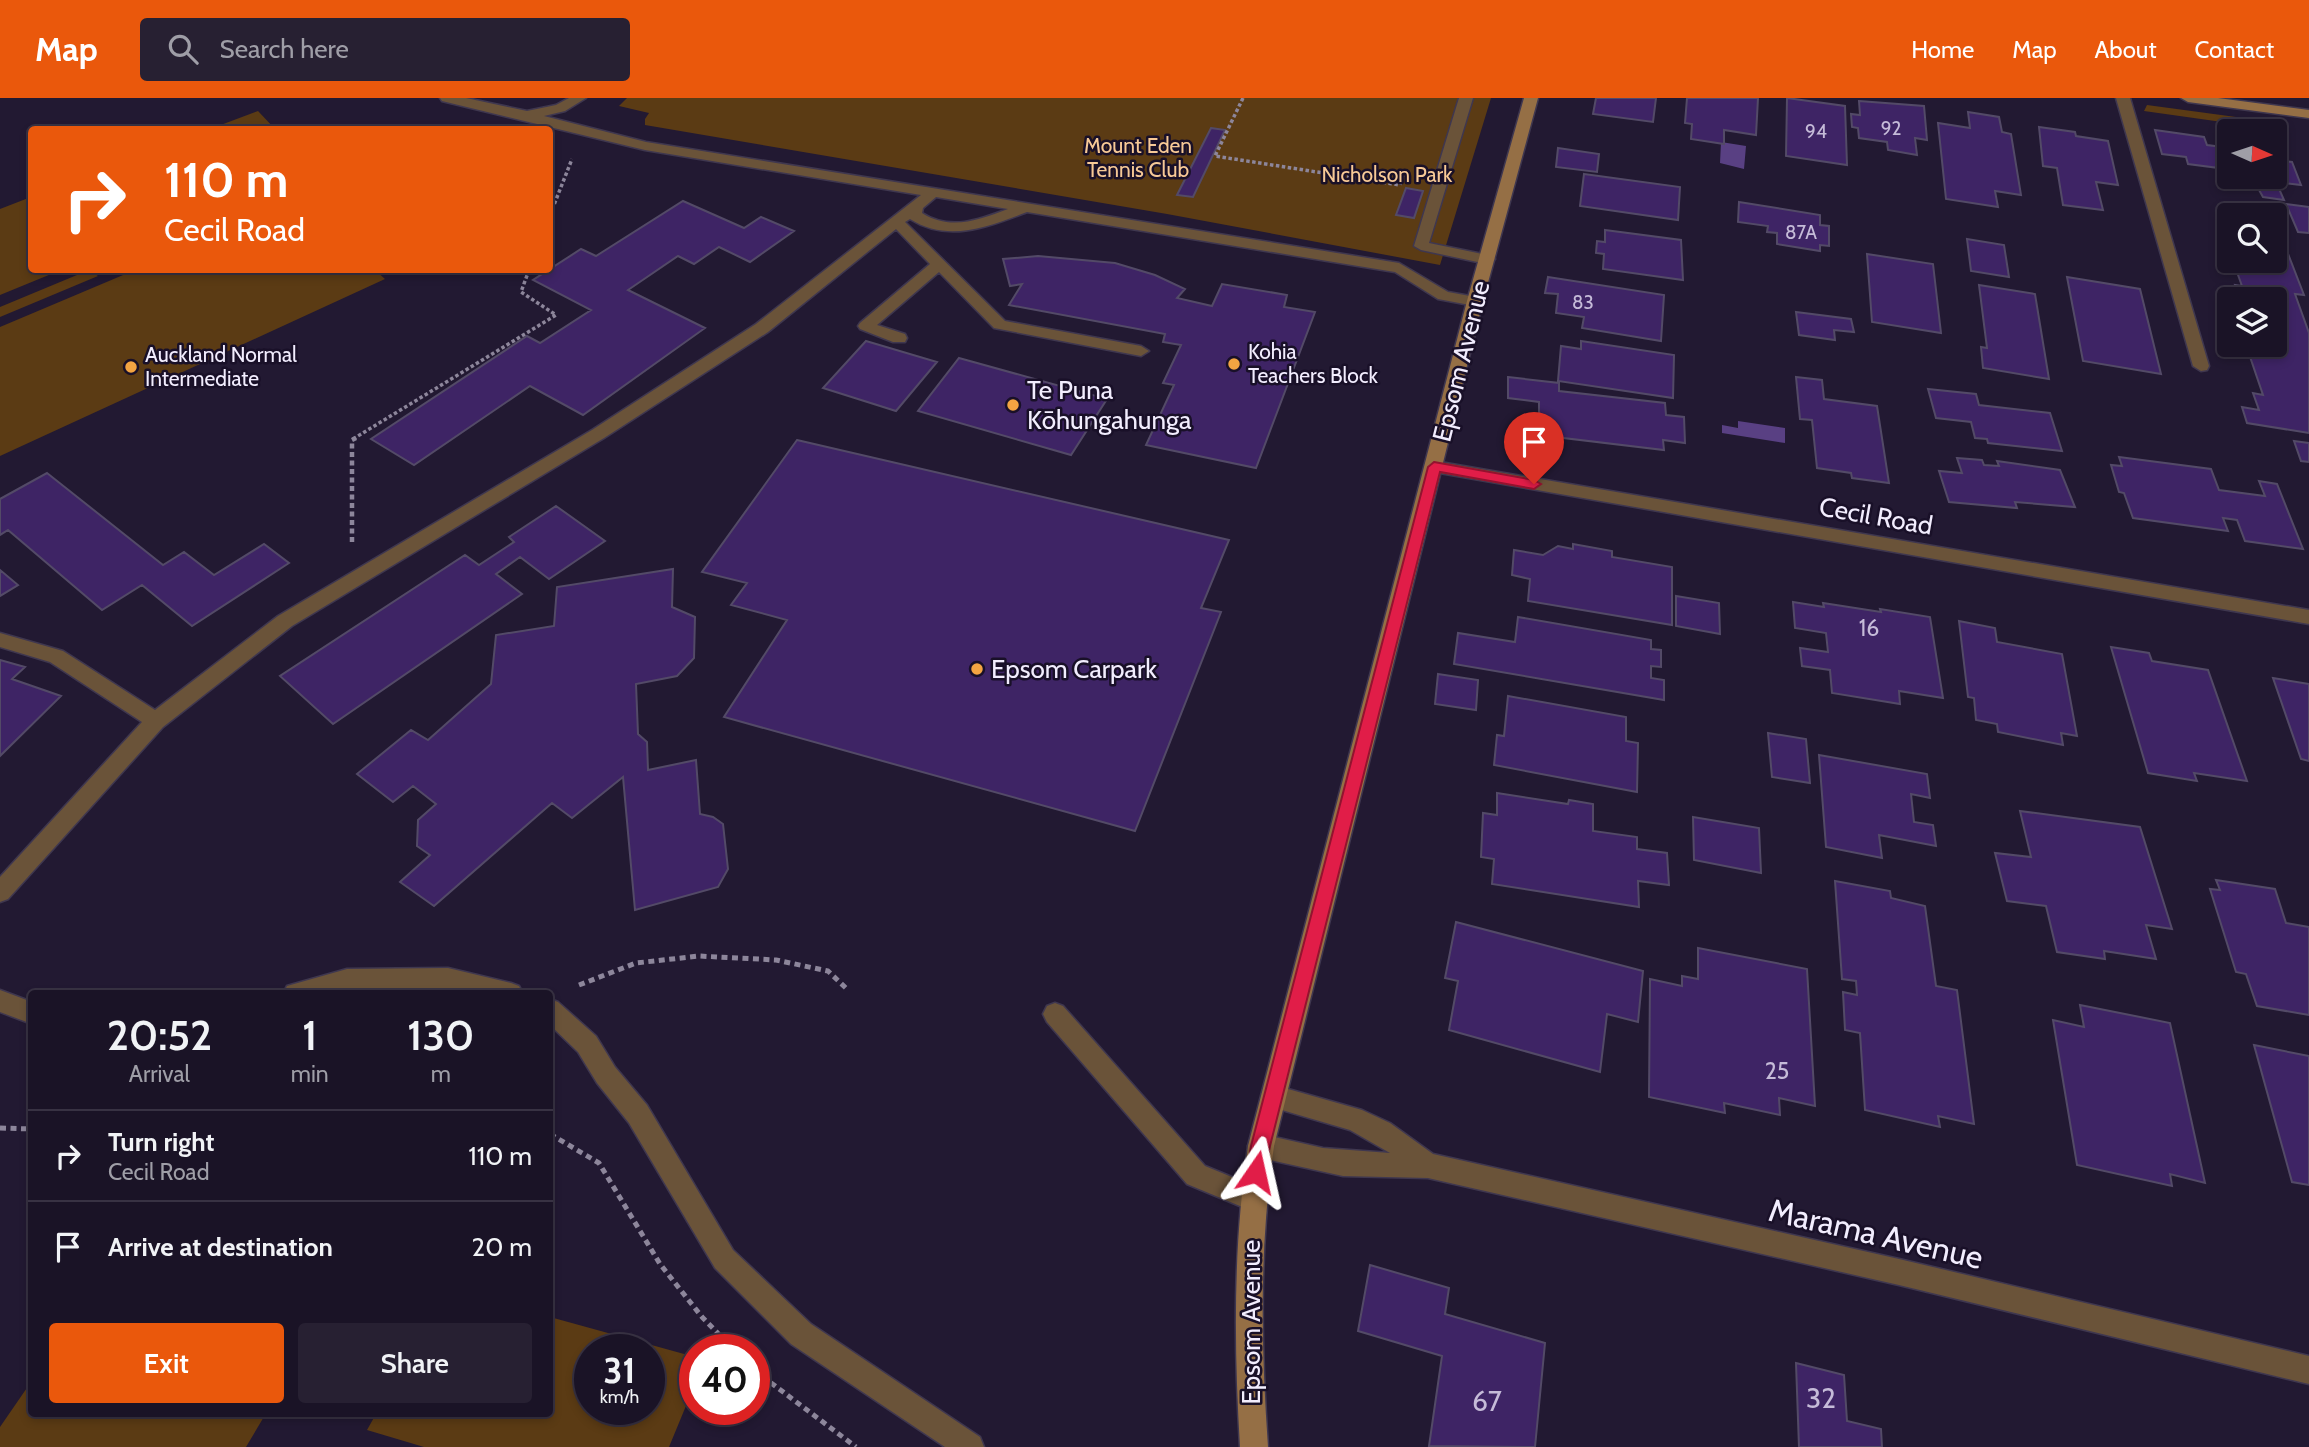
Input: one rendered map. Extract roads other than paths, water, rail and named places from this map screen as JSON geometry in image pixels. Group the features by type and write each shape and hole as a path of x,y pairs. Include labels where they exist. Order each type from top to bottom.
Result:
{"street":[{"path":"447,98 522,114 645,146 1399,268 1444,296 1475,301"},
{"path":"522,114 551,111 579,98"},
{"path":"1466,98 1421,246 1487,259"},
{"name":"Epsom Avenue","path":"1254,1447 1246,1326 1252,1198 1261,1146 1475,301 1531,98"},
{"path":"2123,98 2200,366"},
{"path":"2188,98 2309,114"},
{"path":"0,892 156,721 285,621 352,578 598,434 762,328 933,193"},
{"path":"916,207 914,215 926,225 954,230 1026,207"},
{"path":"897,222 1000,326 1141,351"},
{"path":"899,338 866,326 939,264"},
{"name":"Cecil Road","path":"1434,467 2309,617"},
{"path":"0,640 56,656 156,721"},
{"path":"310,990 347,980 447,979 494,990"},
{"path":"0,1001 28,1012"},
{"path":"553,1013 587,1044 606,1075 638,1115 724,1259 801,1334 970,1447"},
{"path":"1055,1013 1196,1175 1252,1198"},
{"name":"Marama Avenue","path":"1274,1097 1353,1119 1381,1132 1428,1165"},
{"name":"Marama Avenue","path":"1261,1146 1304,1159 1380,1168 1428,1165 2309,1370"}],"place":[{"name":"Kohia Teachers Block","path":"1234,364"},
{"name":"Auckland Normal Intermediate","path":"131,367"},
{"name":"Te Puna Kōhungahunga","path":"1013,405"},
{"name":"Epsom Carpark","path":"977,669"}],"park label":[{"name":"Mount Eden Tennis Club","path":"1138,158"},
{"name":"Nicholson Park","path":"1387,175"}]}
